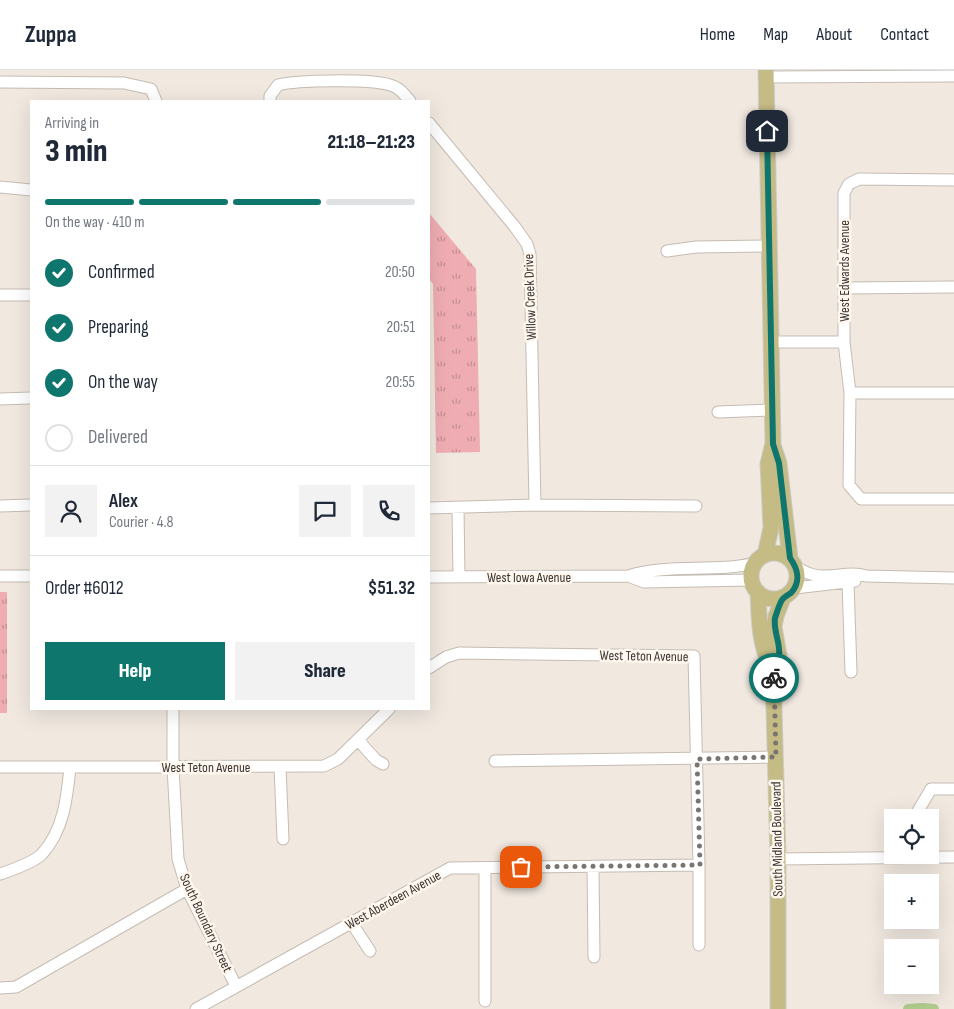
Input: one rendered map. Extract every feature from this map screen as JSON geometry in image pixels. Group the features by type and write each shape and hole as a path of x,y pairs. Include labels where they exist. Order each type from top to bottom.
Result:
{"main road":[{"path":"766,74 773,444 768,464 771,528 760,559 752,570 755,586 768,599 783,598 790,594 798,580 793,563 779,463 773,444"},
{"path":"760,559 775,553 782,554 793,563"},
{"name":"South Midland Boulevard","path":"755,586 766,659 773,670"},
{"name":"South Midland Boulevard","path":"778,1009 778,859 773,670 779,655 774,627 783,598"}],"street":[{"path":"766,74 954,76"},
{"path":"0,82 124,83 151,89 156,100"},
{"path":"270,100 270,96 278,85 289,82 360,82 389,84 401,90 409,100"},
{"name":"Willow Creek Drive","path":"430,124 528,244 530,254 535,505"},
{"name":"West Edwards Avenue","path":"954,180 859,179 848,184 844,193 844,342 850,394 849,486 861,499 954,499"},
{"path":"0,187 30,190"},
{"path":"667,251 696,247 769,246"},
{"path":"844,288 954,287"},
{"path":"0,295 30,295"},
{"path":"771,342 844,342"},
{"path":"850,394 954,393"},
{"path":"0,399 30,398"},
{"path":"718,412 772,410"},
{"path":"0,506 30,505"},
{"path":"430,508 535,505 696,506"},
{"path":"458,508 459,577"},
{"name":"West Iowa Avenue","path":"430,577 628,576 645,570 737,568 760,559"},
{"path":"793,563 810,575 824,577 857,573 866,576 954,578"},
{"path":"0,576 30,576"},
{"name":"West Iowa Avenue","path":"628,576 644,582 755,586"},
{"path":"795,588 857,581 866,576"},
{"path":"848,582 851,672"},
{"name":"West Teton Avenue","path":"430,666 446,656 459,653 694,656 700,865 700,945"},
{"name":"South Boundary Street","path":"173,710 173,767 178,860 187,889 236,986"},
{"name":"West Teton Avenue","path":"0,767 324,766 338,759 388,710"},
{"path":"358,740 376,760 384,764"},
{"path":"495,761 776,757"},
{"path":"0,874 15,869 41,854 62,819 70,767"},
{"path":"280,767 283,839"},
{"path":"919,809 931,789 954,789"},
{"path":"778,859 884,857"},
{"path":"939,857 954,857"},
{"name":"West Aberdeen Avenue","path":"204,1007 236,986 450,868 700,865"},
{"path":"593,866 594,957"},
{"path":"485,868 485,1001"},
{"path":"0,988 16,987 187,889"},
{"path":"351,922 370,951"}],"green space":[{"path":"430,214 476,269 480,452 436,453 433,284 430,280"},
{"path":"0,592 7,592 7,713 0,713"}],"waterway":[{"path":"908,1009 934,1009"}],"way so far":[{"path":"521,867 700,865 697,759 776,757 774,678"}],"route":[{"path":"767,131 773,444 779,463 790,558 798,572 795,588 783,598 776,616 774,627 779,655 773,670 774,678"}]}
